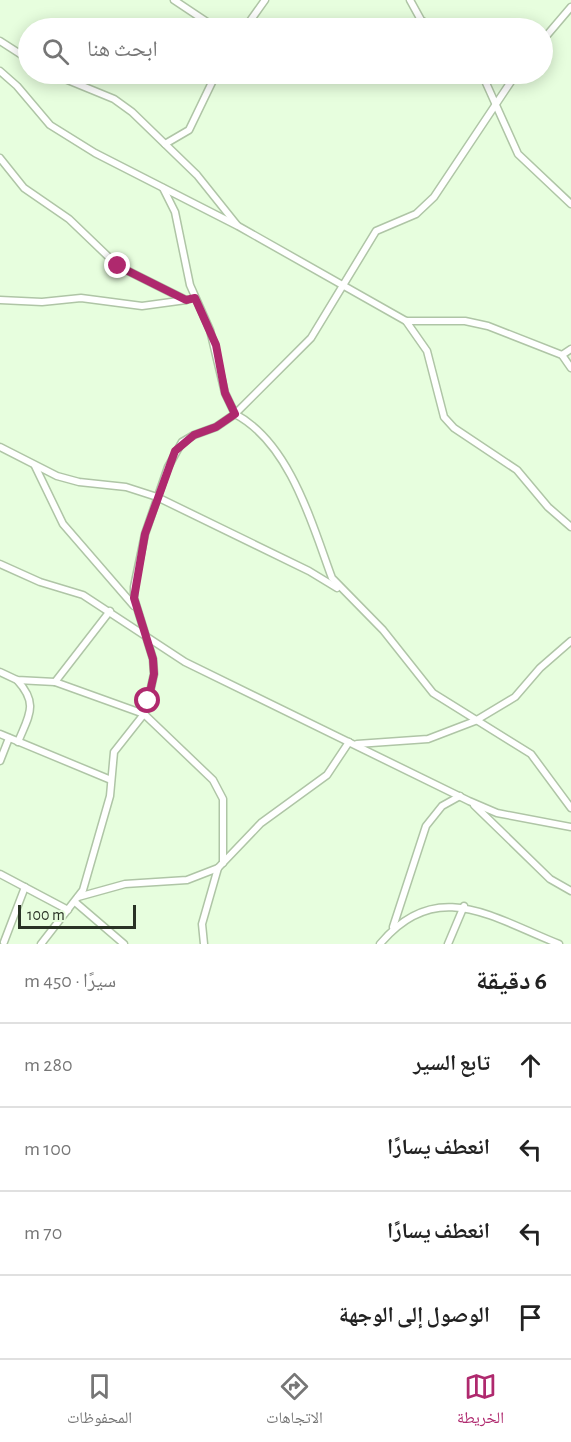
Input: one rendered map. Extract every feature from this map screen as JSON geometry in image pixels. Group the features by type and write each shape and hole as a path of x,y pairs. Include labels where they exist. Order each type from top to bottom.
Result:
{"street":[{"path":"174,0 201,18"},
{"path":"252,18 265,0"},
{"path":"410,0 420,18"},
{"path":"553,29 571,7"},
{"path":"0,41 18,53"},
{"path":"0,71 17,86 50,125 95,153 238,226 406,321 427,351 444,417 454,428 516,470 548,507 571,526"},
{"path":"77,84 114,99 132,112 197,175 238,226"},
{"path":"165,144 189,130 211,84"},
{"path":"487,84 518,154 571,204"},
{"path":"41,944 83,890 110,796 114,752 144,714 154,674 153,659 134,598 145,534 168,467 182,442 216,427 235,414 311,338 376,231 416,214 434,197 450,177 509,84"},
{"path":"0,158 24,188 69,219 118,266 186,300"},
{"path":"163,188 178,223 186,270 195,298 216,345 223,385 235,414 259,434 283,462 302,499 332,578 343,592 383,630 433,693 531,754 571,808"},
{"path":"0,300 42,302 81,298 142,306 195,298"},
{"path":"406,321 465,321 488,326 562,355 571,368"},
{"path":"562,355 571,349"},
{"path":"0,447 35,466 79,482 126,487 158,497 309,571 343,592"},
{"path":"35,466 63,524 137,610"},
{"path":"0,564 40,582 83,595 185,662 469,801 497,813 571,827"},
{"path":"55,682 110,611"},
{"path":"76,900 125,885 187,880 220,866 261,824 319,782 351,743 420,740 475,721 515,697 540,668 571,641"},
{"path":"0,672 17,680 55,682 144,714 219,789 223,799 220,866 202,924 204,944"},
{"path":"17,680 28,692 31,710 18,742"},
{"path":"0,734 111,780"},
{"path":"0,761 9,738"},
{"path":"380,944 393,928 426,826 442,806 460,796"},
{"path":"469,801 550,879 571,891"},
{"path":"0,874 68,910"},
{"path":"4,942 25,887"},
{"path":"76,900 124,944"},
{"path":"393,928 422,912 464,906 559,944"},
{"path":"448,944 464,906"}],"route":[{"path":"118,266 186,300 195,298 216,345 225,393 235,414 216,427 182,442 175,451 145,534 134,587 134,598 153,659 154,674 148,701"}]}
